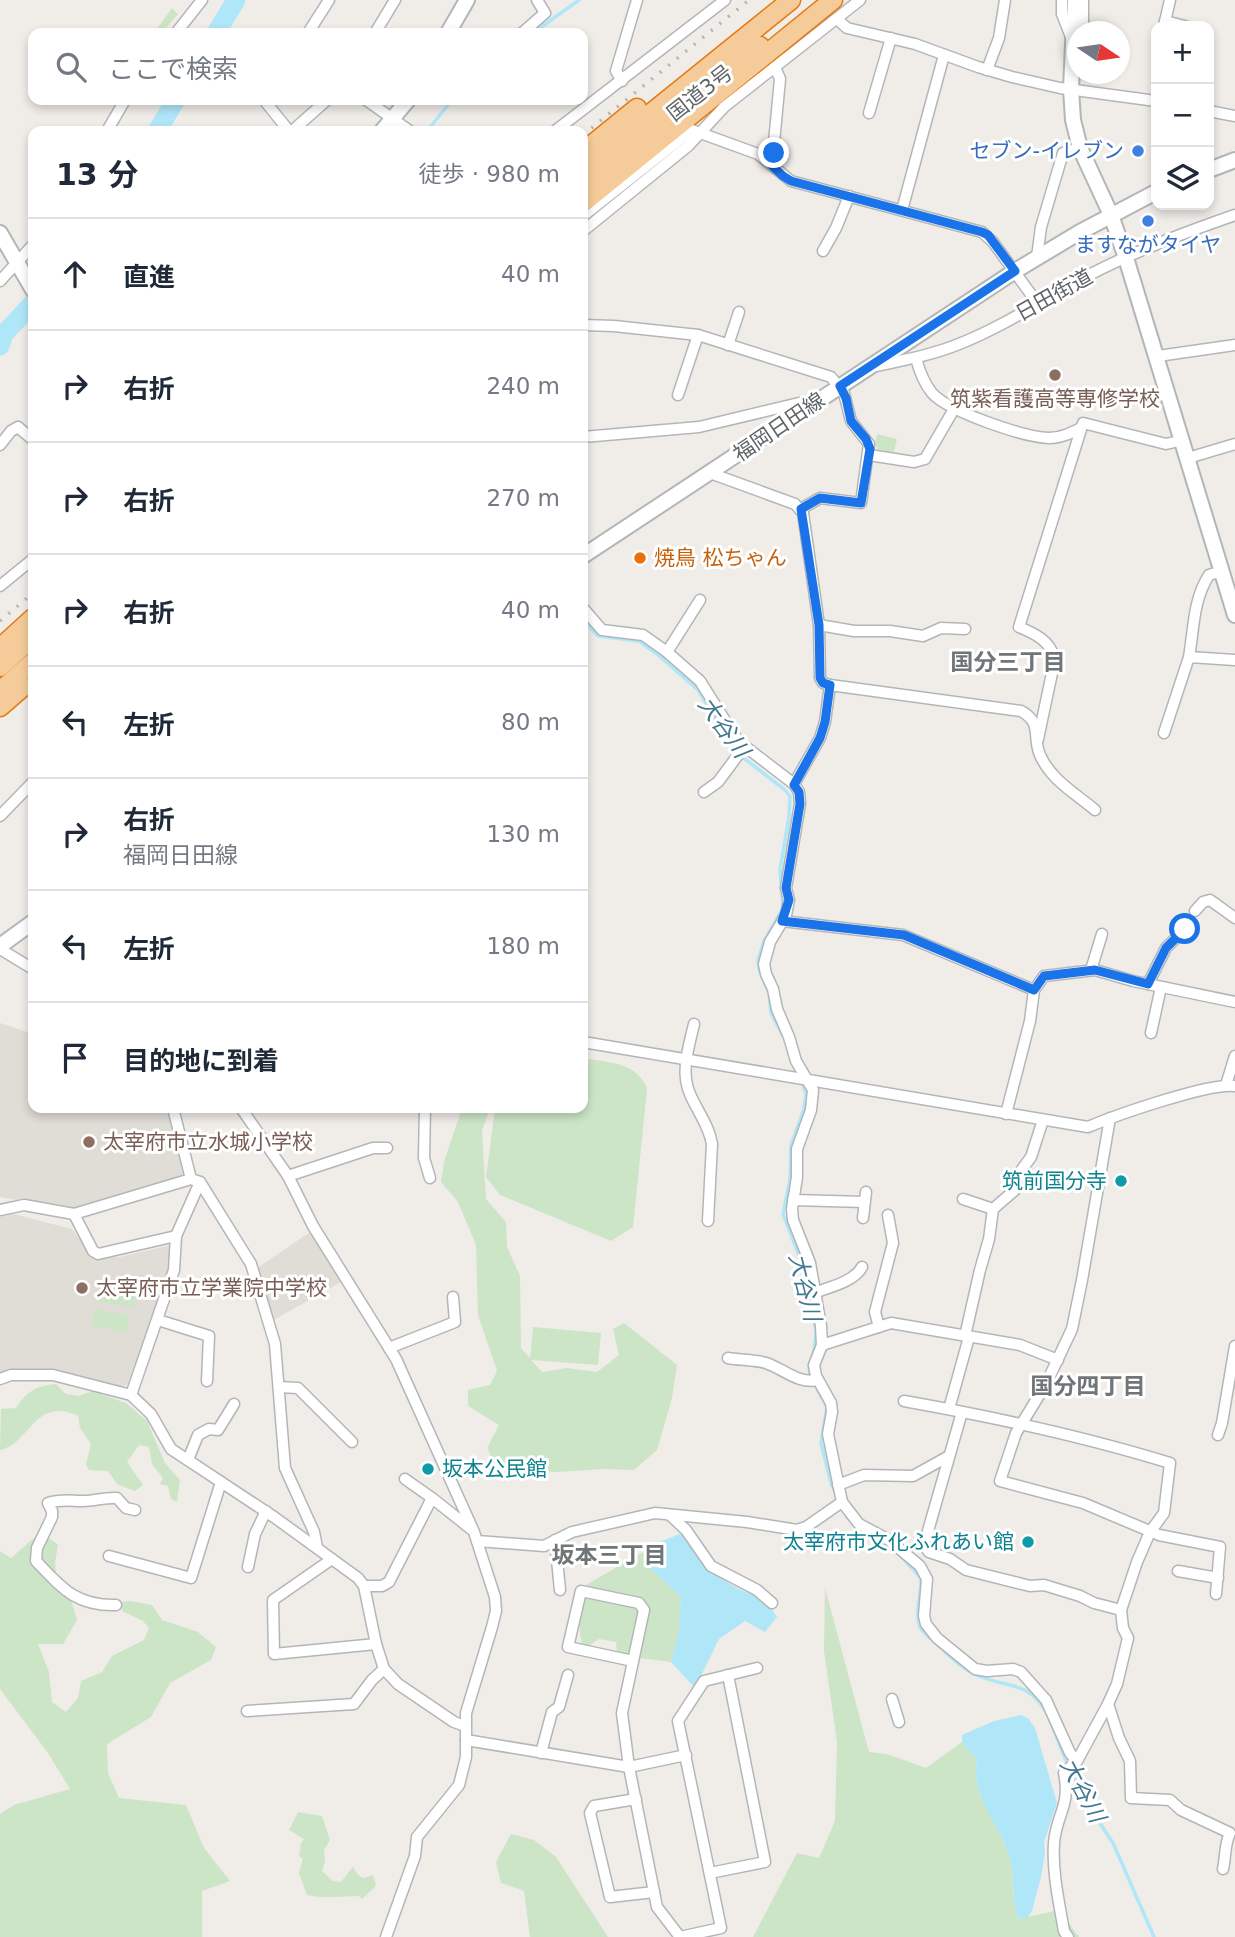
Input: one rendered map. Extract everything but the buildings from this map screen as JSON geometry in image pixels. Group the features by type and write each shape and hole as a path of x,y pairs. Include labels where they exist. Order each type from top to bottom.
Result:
{"highway":[{"path":"588,148 772,0"},
{"name":"国道3号","path":"588,164 791,0"},
{"name":"国道3号","path":"588,182 818,0"},
{"path":"588,199 834,0"},
{"path":"0,648 28,623"},
{"path":"0,667 28,642"},
{"path":"0,691 28,666"},
{"path":"0,707 28,682"}],"street":[{"path":"180,28 202,0"},
{"path":"311,28 329,0"},
{"path":"378,28 394,0"},
{"path":"451,28 467,0"},
{"path":"528,28 545,13 537,0"},
{"path":"622,81 616,71 637,0"},
{"path":"562,126 725,0"},
{"path":"588,227 700,134 724,107 860,0"},
{"path":"987,70 999,38 1005,0"},
{"path":"1062,0 1062,15 1067,23"},
{"path":"1074,0 1076,21"},
{"path":"1083,0 1083,21"},
{"path":"1166,21 1170,0"},
{"path":"837,19 847,28 891,38 987,70 1071,89 1151,100"},
{"path":"869,113 891,38"},
{"path":"902,210 944,55"},
{"path":"767,161 774,153 779,91 775,68"},
{"path":"1072,84 1073,120 1080,148 1111,215 1126,258 1235,615"},
{"path":"110,126 122,105"},
{"path":"268,105 286,126"},
{"path":"296,126 321,105"},
{"path":"373,105 403,126"},
{"path":"387,126 404,105"},
{"path":"1214,112 1235,116"},
{"path":"588,212 692,130 758,154 791,181 988,235 1038,304"},
{"path":"1037,257 1041,227 1063,153 1080,148"},
{"path":"1214,168 1235,160"},
{"name":"福岡日田線","path":"588,553 1037,257 1151,195"},
{"path":"823,251 849,196"},
{"name":"日田街道","path":"870,367 916,358 958,344 1093,273 1235,215"},
{"path":"0,233 28,282"},
{"path":"0,281 20,270 28,255"},
{"path":"728,345 739,312"},
{"path":"588,325 698,335 831,377 846,398 851,421 869,444 861,503 820,498 801,509"},
{"path":"678,395 698,335"},
{"path":"1158,356 1235,345"},
{"path":"916,358 932,392 965,415 1042,437 1058,437 1081,428"},
{"path":"588,437 699,427 820,398"},
{"path":"869,455 914,462 925,459 954,409"},
{"path":"1095,810 1052,776 1038,751 1038,739 1055,659 1041,637 1020,627 1083,423 1166,444 1183,440"},
{"path":"0,445 10,431 18,427 28,435"},
{"path":"1188,458 1235,444"},
{"path":"710,473 795,503 801,509 819,625 820,678 823,683 1014,709 1024,712 1032,720 1038,739"},
{"path":"0,586 28,563"},
{"path":"1164,733 1189,657 1195,606 1201,588 1209,575 1222,571"},
{"path":"667,652 700,600"},
{"path":"588,614 602,630 643,635 667,652 700,681 738,741 794,785 799,792 800,804 786,888 789,900 765,955 766,974 773,989 776,1009 813,1100 797,1149 793,1220 810,1263 821,1326 821,1345 814,1365 818,1380 831,1403 828,1434 842,1502 859,1524 889,1540 920,1566 927,1579 924,1616 926,1624 937,1638 975,1669 1013,1669 1021,1672 1046,1700 1070,1753 1077,1761"},
{"path":"819,625 854,631 890,631 923,636 941,628 965,629"},
{"path":"1189,657 1235,660"},
{"path":"794,785 820,738 830,685"},
{"path":"704,792 718,782 744,747"},
{"path":"0,816 28,787"},
{"path":"1195,911 1203,902 1209,900 1235,918"},
{"path":"782,921 904,935 1034,990"},
{"path":"28,926 0,948 28,966"},
{"path":"1148,984 1166,948 1185,929"},
{"path":"1091,970 1102,934"},
{"path":"1006,1114 1030,1021 1034,990 1044,976 1091,970 1235,1002"},
{"path":"1151,1033 1161,987"},
{"path":"694,1024 685,1077 689,1092 710,1133 712,1144 708,1221"},
{"path":"588,1043 1088,1127 1110,1118 1230,1085 1235,1056"},
{"path":"175,1113 196,1181 251,1264 275,1344 285,1468 314,1532 317,1547"},
{"path":"244,1113 288,1177 313,1226 389,1348 476,1536 492,1583 496,1611 466,1713 464,1771 459,1784 417,1837 415,1856 386,1937"},
{"path":"425,1113 424,1158 430,1178"},
{"path":"1110,1118 1072,1329 1046,1384 1020,1424 1000,1481 1083,1503 1150,1532 1220,1547 1216,1594"},
{"path":"949,1409 989,1239 993,1209 1015,1190 1020,1172 1031,1157 1043,1120"},
{"path":"1088,1127 1104,1143"},
{"path":"288,1177 373,1148 387,1148"},
{"path":"0,1210 24,1205 74,1214 196,1181"},
{"path":"131,1395 174,1270 176,1236 196,1181"},
{"path":"793,1200 865,1197 863,1218"},
{"path":"963,1199 993,1209"},
{"path":"74,1214 93,1251 98,1254 176,1236"},
{"path":"879,1327 875,1312 893,1243 888,1214"},
{"path":"814,1293 849,1279 859,1273 862,1267"},
{"path":"389,1348 455,1322 453,1297"},
{"path":"158,1320 209,1336 207,1381"},
{"path":"821,1345 891,1323 1020,1345 1058,1360"},
{"path":"1218,1434 1235,1346"},
{"path":"728,1357 764,1362 782,1373 808,1382 818,1380"},
{"path":"0,1379 11,1375 53,1375 131,1395 151,1414 171,1449 317,1547 364,1586 384,1669 398,1684 454,1722 465,1726"},
{"path":"279,1388 298,1388 352,1442"},
{"path":"904,1401 1111,1445 1170,1463 1165,1508 1150,1532 1137,1562 1121,1610 1123,1628 1128,1638 1117,1684 1077,1761 1064,1773 1067,1798 1054,1841 1054,1861 1064,1931 1068,1937"},
{"path":"188,1460 198,1435 209,1429 218,1430 234,1404"},
{"path":"962,1412 924,1545 929,1552 950,1559 966,1570 1030,1586 1044,1585 1121,1610"},
{"path":"838,1485 864,1475 913,1476 949,1456"},
{"path":"405,1479 476,1536 533,1546 544,1546 572,1532 655,1513 797,1530 806,1527 842,1502"},
{"path":"109,1556 191,1578 221,1482"},
{"path":"116,1605 103,1606 68,1594 36,1561 37,1548 52,1517 48,1503 61,1499 85,1501 105,1497 117,1499 126,1508 135,1510"},
{"path":"364,1586 382,1586 390,1582 418,1521 432,1498"},
{"path":"248,1567 255,1534 266,1511"},
{"path":"669,1514 686,1530 711,1566 757,1590 772,1603"},
{"path":"555,1540 560,1590"},
{"path":"920,1566 929,1552"},
{"path":"332,1559 273,1600 274,1654 376,1644"},
{"path":"1178,1571 1218,1577"},
{"path":"634,1661 568,1647 581,1591 639,1604 644,1611 634,1661 622,1713 629,1767 657,1907 680,1937 721,1928 678,1721 704,1681 757,1668"},
{"path":"247,1711 354,1704 384,1669"},
{"path":"541,1753 552,1712 559,1707 568,1675"},
{"path":"710,1873 765,1861 728,1675"},
{"path":"892,1699 899,1721"},
{"path":"1108,1704 1130,1761 1131,1798 1170,1800 1181,1810 1230,1833 1224,1846 1226,1854 1223,1869"},
{"path":"466,1740 629,1767 686,1755"},
{"path":"636,1799 594,1806 590,1813 610,1897 654,1892"}],"shaded area":[{"name":"太宰府市立水城小学校","path":"0,1023 28,1032 28,1113 171,1113 186,1177 73,1210 0,1197"},
{"name":"太宰府市立学業院中学校","path":"14,1214 72,1229 95,1258 120,1257 171,1245 171,1267 127,1385 120,1386 58,1373 14,1369 0,1373 0,1215"},
{"path":"310,1232 341,1282 272,1321 256,1269"}],"green space":[{"path":"172,8 178,14 166,28 158,28"},
{"path":"877,434 897,439 894,452 878,450 875,444"},
{"path":"588,1059 631,1069 643,1081 647,1089 633,1227 611,1241 500,1195 486,1177 494,1113 588,1113"},
{"path":"460,1113 488,1113 482,1131 486,1199 506,1222 507,1247 520,1276 521,1348 530,1358 533,1327 601,1333 598,1365 531,1360 542,1372 567,1368 597,1372 619,1355 613,1329 624,1323 677,1365 672,1398 657,1450 634,1470 557,1472 497,1468 487,1448 499,1425 468,1406 468,1390 490,1385 497,1371 478,1315 476,1245 458,1202 441,1182 444,1162"},
{"path":"101,1284 136,1292 133,1308 97,1301"},
{"path":"95,1309 130,1316 127,1333 91,1325"},
{"path":"56,1384 66,1394 79,1396 92,1391 126,1403 147,1421 165,1463 180,1480 177,1502 171,1499 168,1486 160,1484 163,1478 152,1464 149,1447 139,1445 127,1462 143,1485 135,1491 117,1484 108,1471 89,1470 86,1464 91,1444 80,1428 78,1415 58,1411 47,1413 15,1443 0,1450 1,1409 16,1408 33,1390"},
{"path":"35,1537 48,1537 58,1545 55,1563 57,1581 68,1590 77,1620 63,1644 38,1644 49,1672 52,1702 66,1712 78,1698 81,1681 102,1672 112,1656 144,1640 149,1628 143,1621 122,1611 122,1602 152,1605 162,1620 198,1632 216,1647 211,1660 170,1683 151,1717 107,1744 108,1773 119,1798 186,1805 204,1848 230,1881 202,1891 202,1937 0,1937 0,1814 14,1805 70,1789 48,1753 0,1689 0,1551 11,1558"},
{"path":"660,1542 649,1567 681,1597 680,1632 671,1662 617,1655 616,1642 599,1639 582,1650 576,1591"},
{"path":"825,1588 869,1752 887,1754 926,1768 962,1742 977,1760 976,1774 981,1798 1009,1855 1019,1919 1059,1910 1079,1937 753,1937 797,1853 819,1858 835,1821 837,1742 824,1651"},
{"path":"298,1812 322,1816 330,1840 324,1850 325,1862 322,1871 333,1881 341,1882 353,1867 359,1876 364,1878 373,1875 376,1886 362,1899 359,1896 307,1895 299,1873 303,1859 299,1856 304,1839 289,1830"},
{"path":"511,1834 534,1840 556,1857 608,1937 530,1937 524,1891 501,1883 496,1862"}],"water":[{"path":"682,1533 711,1569 733,1586 763,1600 777,1617 765,1632 745,1621 719,1639 695,1688 671,1662 679,1632 681,1597 649,1567 660,1542"},
{"path":"1021,1715 1028,1718 1035,1728 1057,1803 1044,1842 1041,1877 1032,1911 1028,1917 1019,1919 1009,1855 981,1798 976,1774 977,1760 962,1742 962,1735 994,1721"}],"waterway":[{"path":"219,28 236,0"},
{"name":"大谷川","path":"540,28 579,0"},
{"path":"160,126 173,105"},
{"name":"大谷川","path":"431,126 448,105"},
{"path":"0,346 4,334 28,308"},
{"name":"大谷川","path":"588,625 598,636 639,641 657,654 698,690 736,752 790,796 780,870 783,908 764,941 758,960 769,993 771,1013 783,1036"},
{"name":"大谷川","path":"802,1082 806,1094 804,1109 791,1145 790,1180 783,1214 802,1263 816,1331 809,1366 810,1376 827,1407 821,1443 837,1497"},
{"name":"大谷川","path":"847,1517 862,1532 892,1548"},
{"name":"大谷川","path":"900,1555 921,1578 918,1621 924,1633 968,1670 1026,1691 1041,1704 1048,1715"},
{"name":"大谷川","path":"1052,1725 1089,1807 1113,1843 1154,1937"}],"railway":[{"path":"588,131 749,0"},
{"path":"0,621 28,597"}],"place":[{"name":"セブン-イレブン","path":"1138,151"},
{"name":"ますながタイヤ","path":"1148,221"},
{"name":"筑紫看護高等専修学校","path":"1055,375"},
{"name":"焼鳥 松ちゃん","path":"640,558"},
{"name":"太宰府市立水城小学校","path":"89,1142"},
{"name":"筑前国分寺","path":"1121,1181"},
{"name":"太宰府市立学業院中学校","path":"82,1288"},
{"name":"坂本公民館","path":"428,1469"},
{"name":"太宰府市文化ふれあい館","path":"1028,1542"}],"district":[{"name":"国分三丁目","path":"1008,662"},
{"name":"国分四丁目","path":"1088,1386"},
{"name":"坂本三丁目","path":"609,1555"}],"route":[{"path":"774,153 767,161 791,181 982,232 988,235 1015,271 840,386 846,398 851,421 866,439 870,449 861,503 820,498 801,509 819,625 819,672 823,683 830,685 820,738 794,785 799,792 800,804 786,888 789,900 782,921 904,935 1034,990 1044,976 1095,970 1148,984 1166,948 1185,929"}]}
